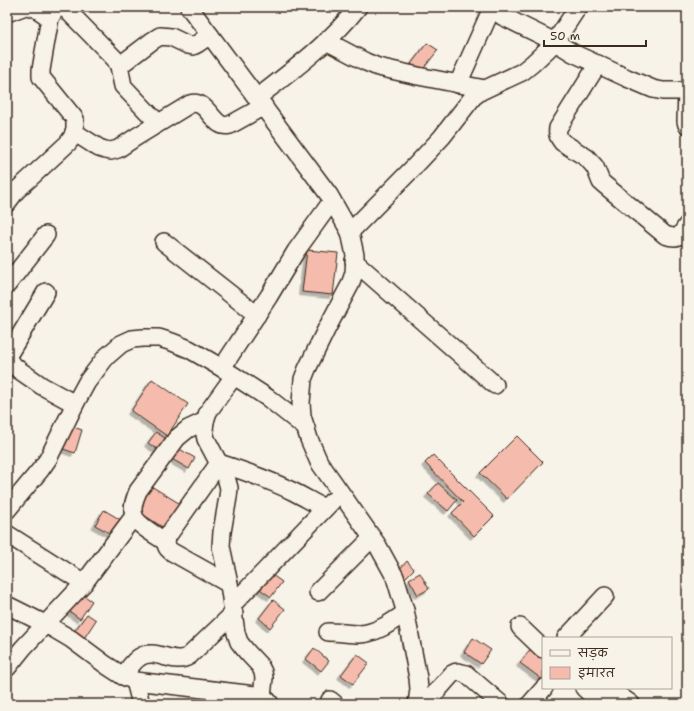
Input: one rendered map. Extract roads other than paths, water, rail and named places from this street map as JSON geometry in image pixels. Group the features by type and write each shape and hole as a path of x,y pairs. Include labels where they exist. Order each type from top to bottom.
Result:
{"street":[{"path":"7,12 23,7"},
{"path":"7,203 16,191 68,143 73,136 75,129 75,119 41,76 44,52 54,13 30,7"},
{"path":"64,7 115,59 119,66 123,86 158,123"},
{"path":"189,7 329,195 350,232 355,255 354,273 350,285 326,330 303,379 301,403 302,416 309,440 320,462 378,546 395,577 406,613 418,678 418,702 430,699 452,674 462,672 500,704"},
{"path":"74,132 105,150 111,151 118,149 158,123 195,102 201,104 221,125 230,126 260,102 314,53 358,7"},
{"path":"458,84 492,7 502,16 555,42 573,53 653,89 662,91 687,91 687,125"},
{"path":"350,232 442,137 473,97 481,91 522,72 532,64 555,42 578,7"},
{"path":"119,66 160,36 171,37 193,46 210,36"},
{"path":"326,41 378,67 485,89"},
{"path":"598,64 558,128 557,134 559,138 562,142 587,158 595,166 601,182 665,235 677,237 687,225"},
{"path":"7,605 46,624 71,639 106,665 129,679 248,694 266,701 263,672 260,666 239,642 236,633 222,546 222,532 229,488 226,477 206,439 204,430 205,421 208,412 257,315 296,251 332,201"},
{"path":"7,285 46,234"},
{"path":"164,242 257,315"},
{"path":"354,261 495,385"},
{"path":"7,357 46,292"},
{"path":"7,510 48,459 74,404 87,382 106,356 121,344 132,339 159,338 189,349 268,398 306,428"},
{"path":"7,360 42,386 74,404"},
{"path":"166,542 138,522 134,516 133,510 135,499 138,492 177,438 188,429 205,421"},
{"path":"219,463 275,483 324,508"},
{"path":"219,463 167,538 166,542 167,549 229,584"},
{"path":"141,704 129,679 138,658 144,655 152,654 180,660 189,656 324,508 340,493"},
{"path":"7,668 84,583 134,516"},
{"path":"7,534 84,583"},
{"path":"318,592 372,538"},
{"path":"567,637 605,596"},
{"path":"328,632 361,634 371,632 406,613"},
{"path":"520,628 542,648"},
{"path":"530,704 543,689"},
{"path":"585,689 597,703 605,694 610,692 621,697 630,704"}]}
